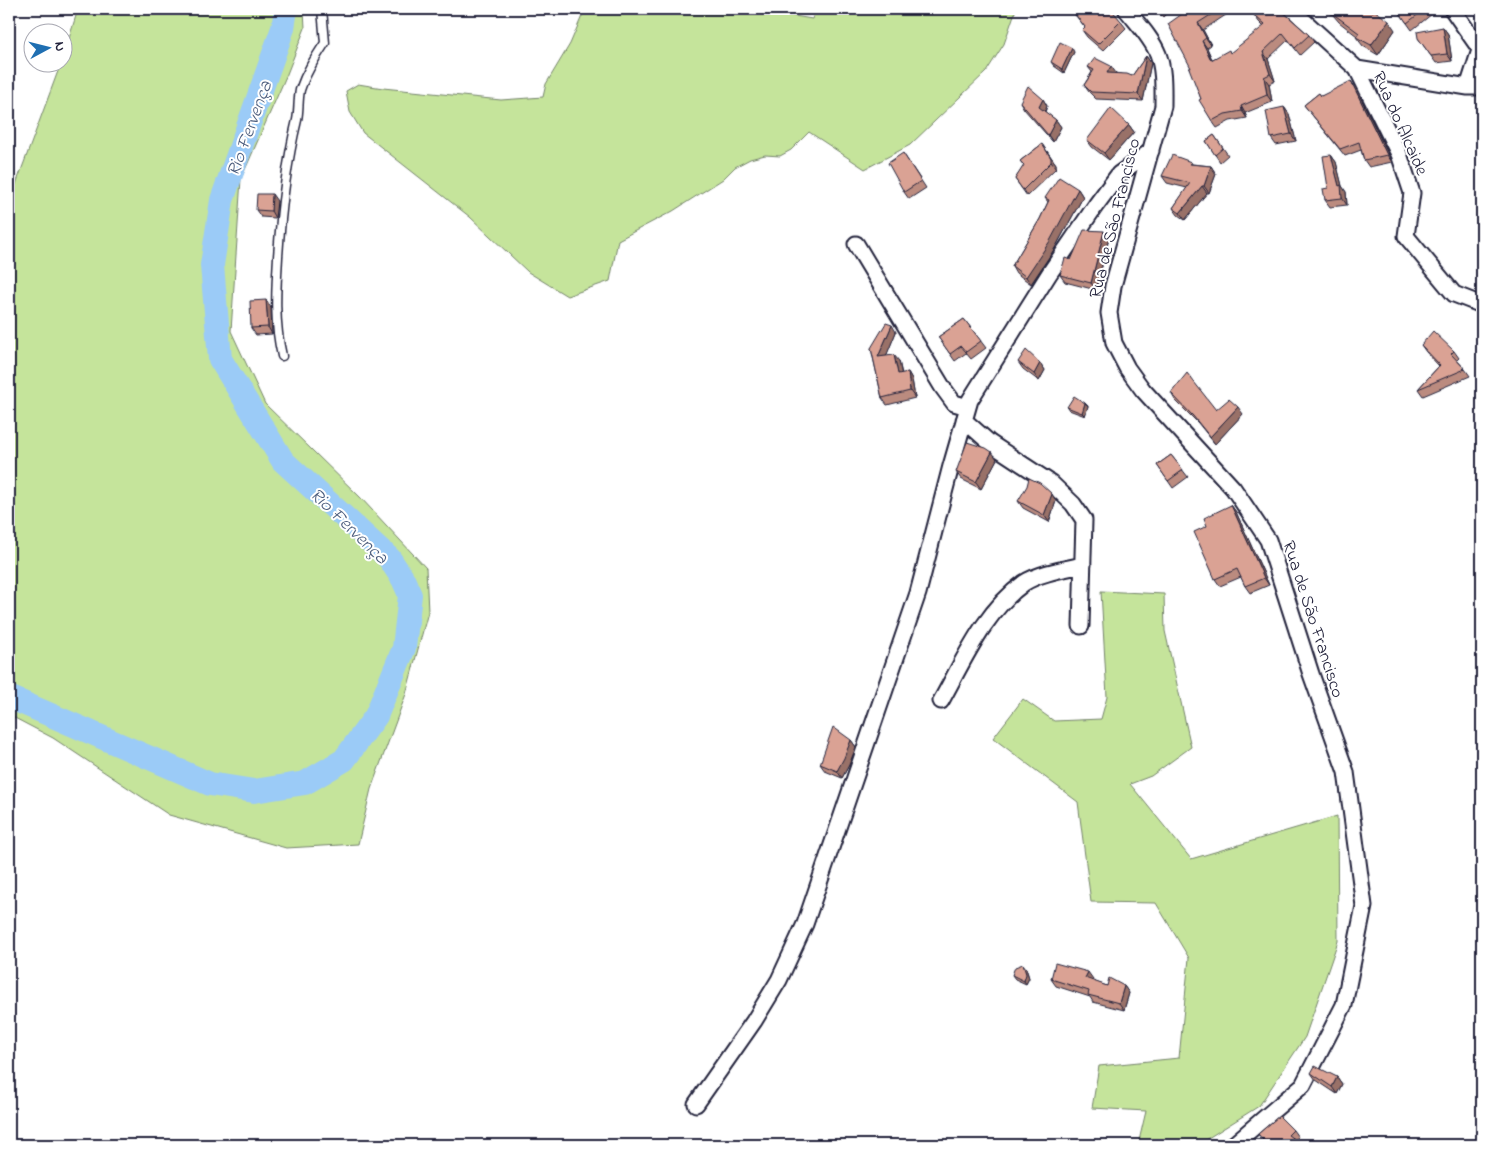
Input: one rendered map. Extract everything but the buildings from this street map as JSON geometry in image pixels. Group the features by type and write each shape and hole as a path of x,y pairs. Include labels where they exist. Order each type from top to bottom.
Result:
{"street":[{"name":"Rua de São Francisco","path":"1126,9 1146,34 1158,54 1162,76 1163,106 1113,286 1109,313 1114,343 1127,368 1143,390 1234,488 1268,540 1311,674 1346,772 1364,906 1344,1004 1303,1085 1233,1145"},
{"path":"1291,9 1357,69 1475,87 1481,46 1452,9"},
{"name":"Rua do Alcaide","path":"1357,69 1398,154 1412,193 1406,236 1454,294 1482,305"},
{"path":"696,1104 754,1021 779,980 805,924 918,593 970,400 1049,274 1096,205 1119,174 1151,151"},
{"path":"856,244 954,404 966,414 990,443 1051,483 1073,504 1084,520 1081,626"},
{"path":"941,701 984,624 1001,604 1025,582 1056,571 1083,565"}],"lane":[{"path":"282,356 277,335 276,309 285,174 298,118 300,91 311,64 325,43 322,9"}],"green space":[{"path":"78,9 304,9 305,28 241,179 231,331 265,404 360,497 426,568 428,612 406,694 371,789 358,844 286,848 169,815 53,738 9,715 9,203 58,72 72,72 72,29"},
{"path":"585,9 772,9 777,13 812,19 816,9 1016,9 1004,44 986,72 910,145 865,169 809,132 791,150 780,156 765,155 750,159 735,167 723,179 673,211 618,240 610,281 567,296 528,272 470,217 363,133 350,112 346,91 358,84 501,100 543,97 546,84 570,44"},
{"path":"1101,591 1164,594 1165,631 1191,747 1151,776 1130,784 1191,859 1337,816 1338,941 1305,1037 1259,1106 1197,1145 1138,1145 1146,1111 1092,1108 1099,1066 1179,1058 1189,958 1156,903 1091,902 1078,802 993,738 1023,699 1054,721 1101,719 1107,697"}],"waterway":[{"name":"Rio Fervença","path":"9,697 210,784 254,791 305,783 344,760 376,716 404,648 410,595 403,579 389,558 283,461 220,359 212,265 222,200 283,28 286,9"}]}
